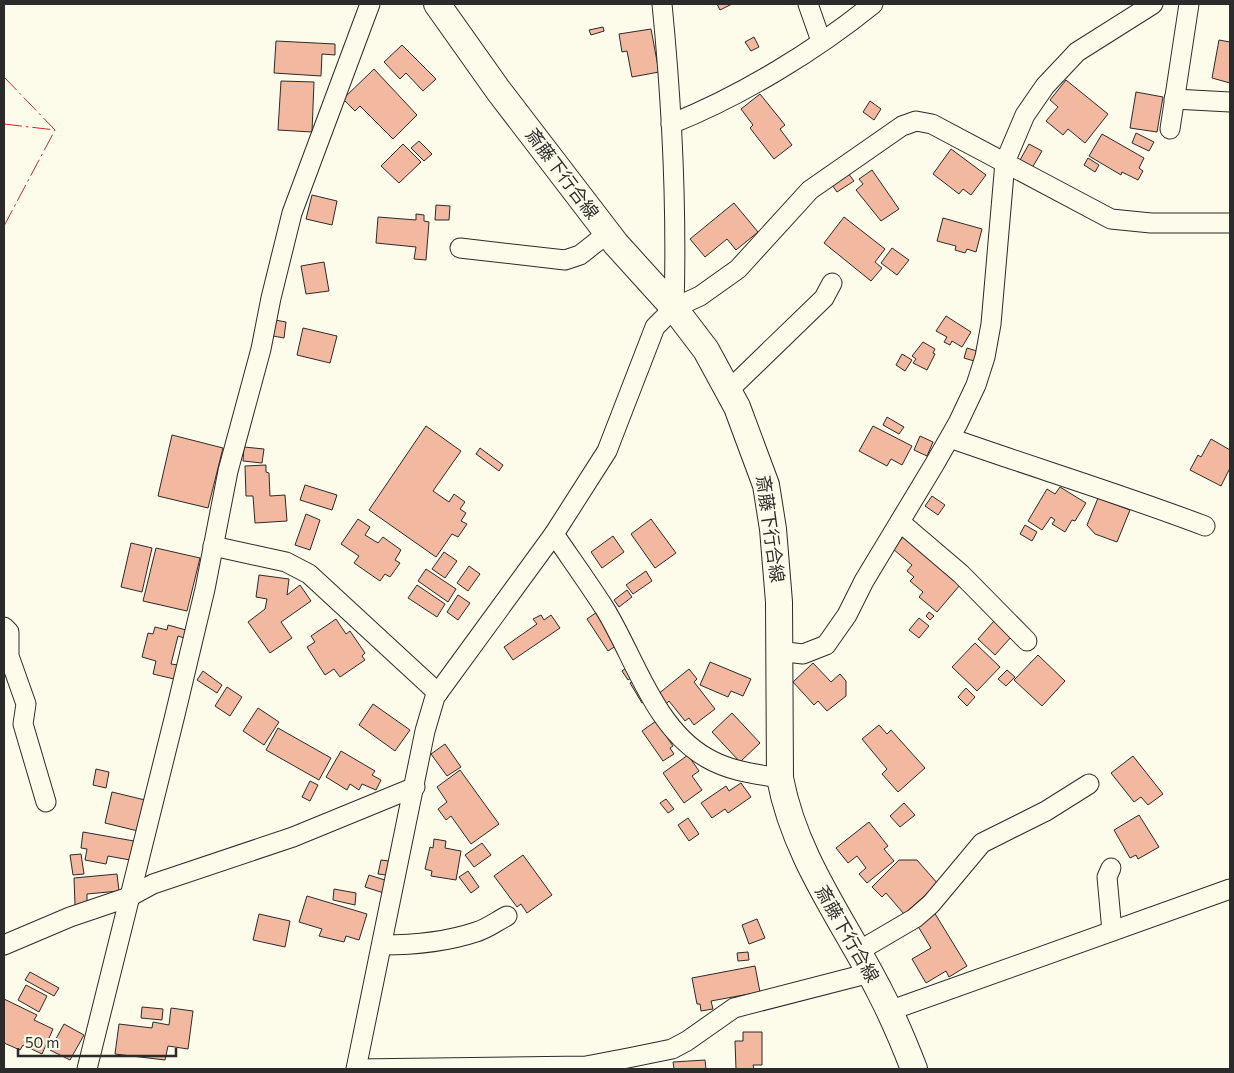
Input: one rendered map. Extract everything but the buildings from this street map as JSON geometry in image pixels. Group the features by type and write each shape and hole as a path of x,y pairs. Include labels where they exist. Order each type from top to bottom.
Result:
{"main road":[{"name":"斎藤下行合線","path":"437,4 498,90 608,233 674,308 706,350 729,390 755,450 766,485 777,566 780,778 792,825 813,873 889,1011 914,1069"}],"street":[{"path":"87,1069 178,706 214,546 228,471 261,349 271,298 292,213 370,4"},
{"path":"662,4 672,124 676,248 674,308"},
{"path":"808,4 821,41"},
{"path":"672,124 700,113 774,74 873,4"},
{"path":"778,651 803,654 826,645 847,616 864,581 950,438 976,385 985,357 991,324 1005,162 1025,115 1045,86 1077,52 1153,4"},
{"path":"1170,129 1190,4"},
{"path":"1174,99 1230,102"},
{"path":"1089,784 1046,811 982,843 931,904 864,963 734,1008 672,1049 586,1066 356,1069 425,731 438,693 554,534 607,451 656,327 674,308 700,296 738,269 810,190 902,126 916,121 932,124 1111,219 1151,223 1230,223"},
{"path":"460,248 565,260 580,255 608,233"},
{"path":"729,390 824,298 832,282"},
{"path":"950,438 1055,475 1149,504 1205,526"},
{"path":"900,522 961,574 1028,641"},
{"path":"554,534 605,610 655,702 687,744 707,758 737,771 780,778"},
{"path":"214,546 286,562 309,574 438,693"},
{"path":"4,626 9,632 9,656 26,704 22,724 46,802"},
{"path":"4,945 70,917 129,897 153,884 293,836 415,787"},
{"path":"1111,868 1107,876 1112,930"},
{"path":"889,1011 1230,889"},
{"path":"382,945 411,945 452,938 477,932 508,916"}],"power":[{"path":"4,77 55,130"},
{"path":"4,124 55,130"},
{"path":"4,226 55,130"}]}
